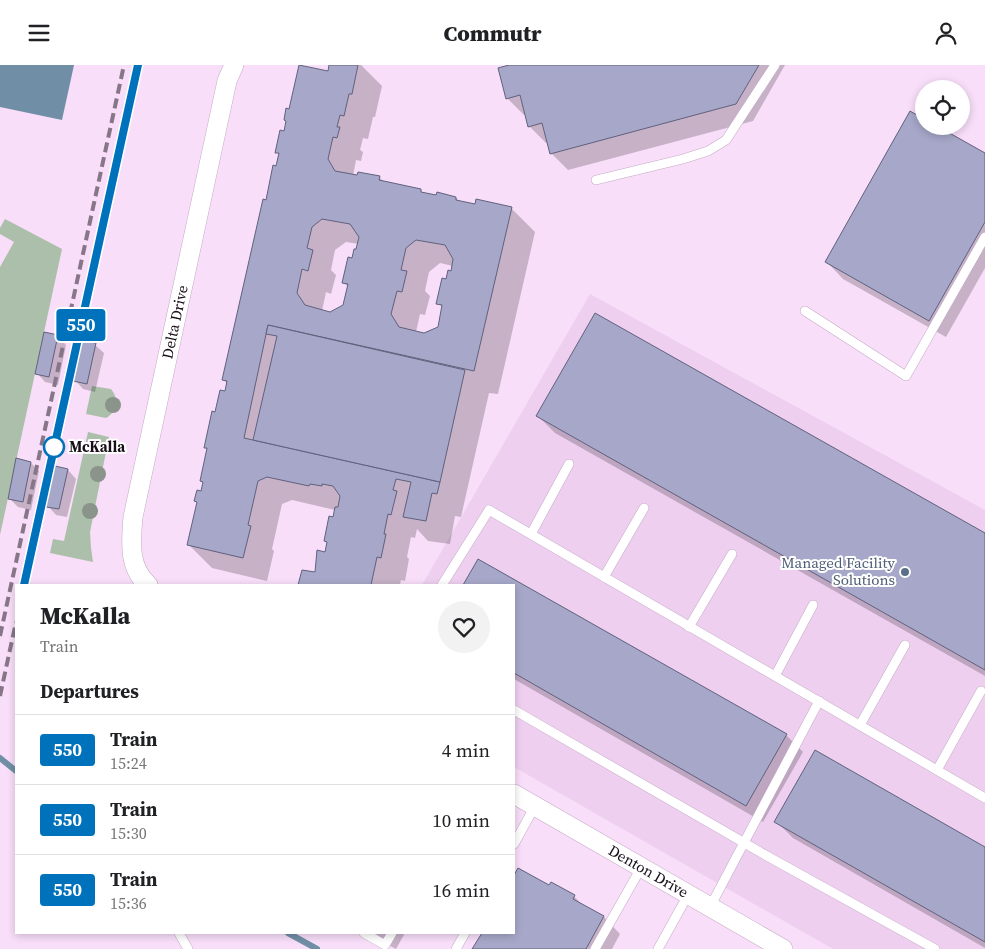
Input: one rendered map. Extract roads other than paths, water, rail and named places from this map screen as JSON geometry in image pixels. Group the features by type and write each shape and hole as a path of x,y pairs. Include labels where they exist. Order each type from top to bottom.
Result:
{"street":[{"name":"Delta Drive","path":"145,582 134,564 130,545 133,517 227,81 234,65"},
{"name":"Denton Drive","path":"515,795 783,949"}],"lane":[{"path":"596,180 683,159 708,151 726,141 775,65"},
{"path":"805,311 906,375 985,237"},
{"path":"530,534 569,464"},
{"path":"604,577 644,508"},
{"path":"443,584 489,511 985,798"},
{"path":"690,627 732,554"},
{"path":"775,676 813,605"},
{"path":"860,725 904,645"},
{"path":"937,770 981,691"},
{"path":"710,907 819,701"},
{"path":"515,711 744,843 935,949"},
{"path":"515,842 535,806"},
{"path":"595,949 641,868"},
{"path":"658,949 688,895"},
{"path":"180,934 188,949"},
{"path":"366,934 385,945 391,934"},
{"path":"456,949 464,934"}],"water":[{"path":"0,65 74,65 62,120 0,107"}],"waterway":[{"path":"0,758 15,770"},
{"path":"290,934 317,949"}],"railway":[{"path":"0,636 124,65"},
{"path":"24,584 138,65"},
{"path":"0,696 15,627"}],"train":[{"name":"550","path":"24,584 138,65"}],"place":[{"name":"McKalla","path":"54,447"},
{"name":"Managed Facility Solutions","path":"905,572"}]}
